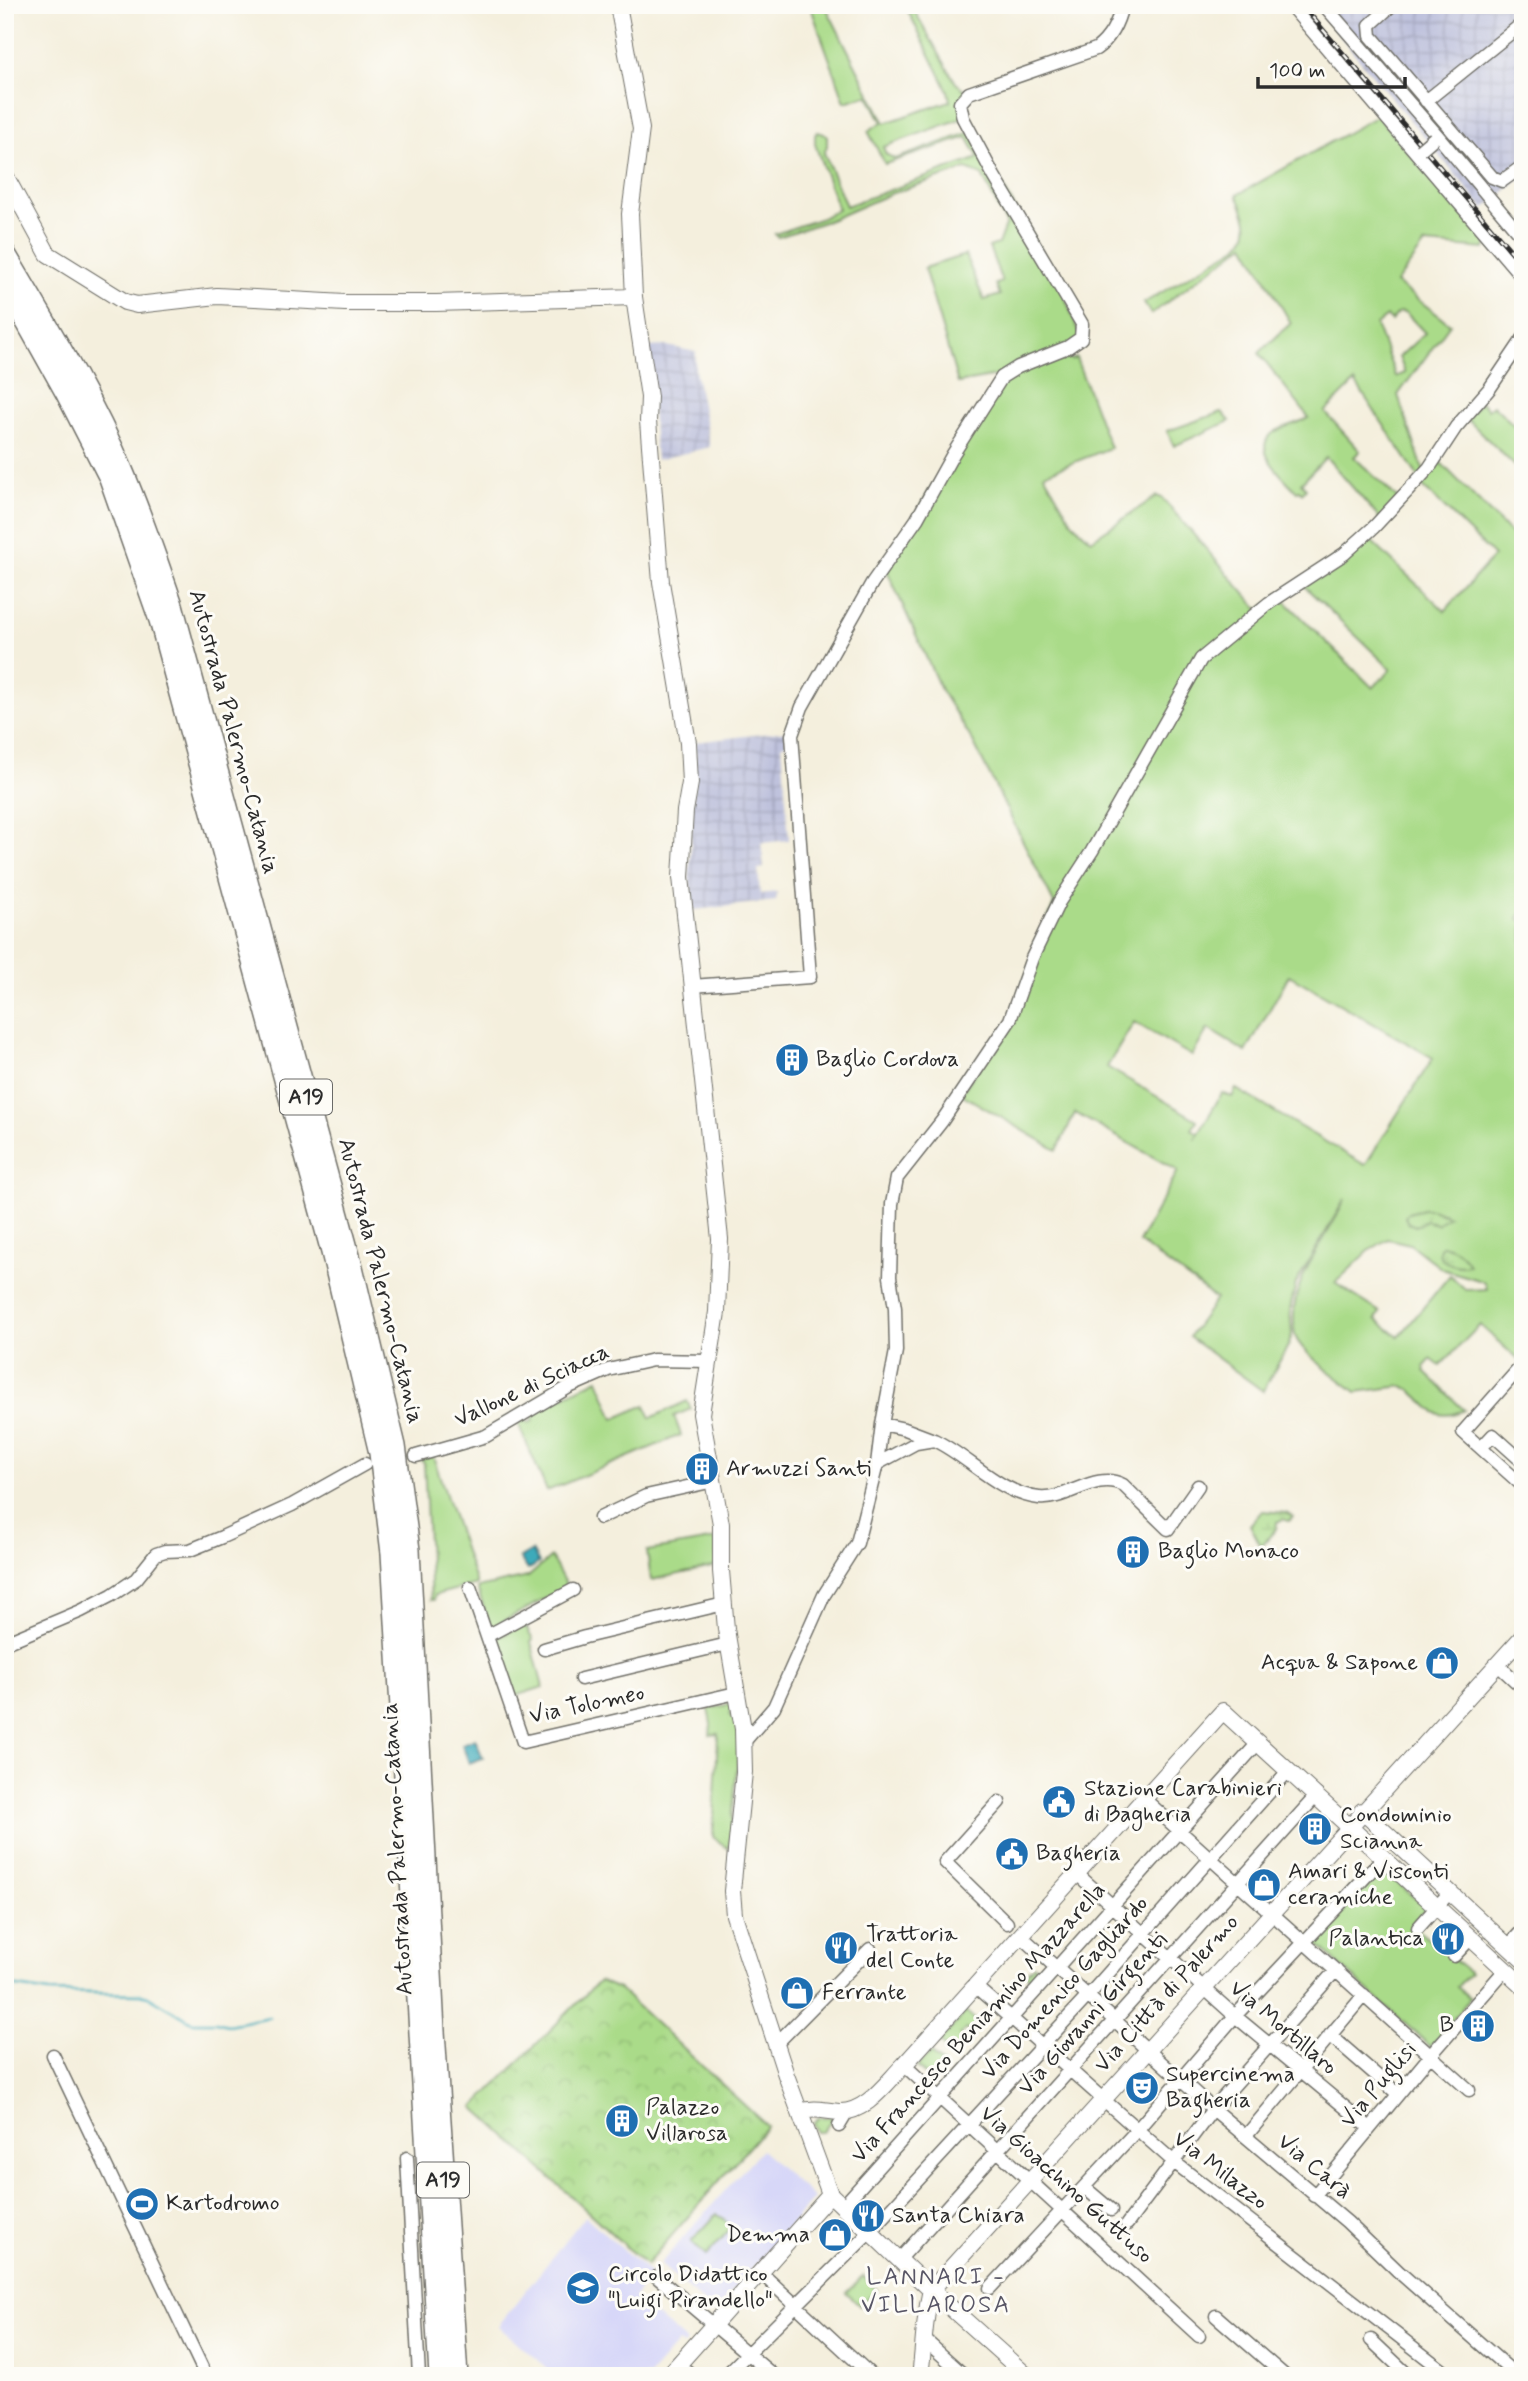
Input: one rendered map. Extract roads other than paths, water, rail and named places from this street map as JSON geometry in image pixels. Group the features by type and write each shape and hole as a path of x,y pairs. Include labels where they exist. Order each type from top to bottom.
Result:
{"highway":[{"name":"Autostrada Palermo-Catania","path":"5,254 90,405 121,467 147,530 172,605 352,1267 395,1446 409,1550 433,2031 457,2376"},
{"name":"Autostrada Palermo-Catania","path":"5,283 68,394 110,478 160,620 332,1252 380,1452 392,1553 440,2376"}],"street":[{"path":"618,5 641,129 630,214 634,297 649,397 648,421 661,582 688,743 690,783 685,811 681,877 720,1239 717,1312 701,1414 722,1524 721,1569 724,1604 743,1743 744,1772 732,1891 734,1915 776,2044 830,2194 1027,2376"},
{"path":"692,986 810,977 792,735 802,707 872,583 917,519 953,454 1002,377 1018,367 1069,347 1081,338 1082,324 994,176 963,118 960,103 978,89 1096,49 1106,41 1118,22 1122,5"},
{"path":"1290,5 1419,151 1523,278"},
{"path":"1324,5 1523,238"},
{"path":"1384,8 1370,25 1371,36 1492,177 1502,181 1523,166"},
{"path":"1426,101 1523,23"},
{"path":"1419,151 1436,137"},
{"path":"5,175 47,254 125,302 137,304 217,296 345,303 634,297"},
{"path":"743,1743 774,1707 824,1595 857,1542 877,1465 896,1351 895,1308 890,1277 892,1204 897,1178 942,1121 1010,1020 1032,958 1059,902 1099,840 1201,659 1269,603 1344,554 1374,527 1429,468 1456,427 1490,388 1523,339"},
{"name":"Vallone di Sciacca","path":"416,1456 486,1436 569,1387 608,1370 653,1360 709,1361"},
{"path":"1523,1374 1518,1370 1463,1432 1523,1486"},
{"path":"882,1424 905,1429 950,1447 1017,1493 1042,1499 1104,1480 1115,1481 1123,1485 1168,1529 1198,1486"},
{"path":"905,1429 913,1436 914,1442 910,1446"},
{"path":"1481,1448 1493,1435 1519,1458 1503,1468"},
{"path":"877,1465 910,1446 934,1440"},
{"path":"5,1643 112,1595 136,1579 156,1554 190,1550 222,1537 292,1504 365,1464"},
{"path":"600,1518 646,1496 714,1481"},
{"name":"Via Tolomeo","path":"470,1587 523,1742 736,1693"},
{"path":"487,1636 573,1590"},
{"path":"544,1649 724,1604"},
{"name":"Via Città di Palermo","path":"931,2290 1523,1636"},
{"path":"581,1679 728,1644"},
{"path":"1497,1664 1523,1688"},
{"path":"801,2112 810,2109 848,2111 868,2101 904,2065 1223,1711 1523,1986"},
{"name":"Via Francesco Beniamino Mazzarella","path":"842,2206 1258,1743"},
{"name":"Via Domenico Gagliardo","path":"725,2376 870,2232 1088,1996 1289,1770"},
{"name":"Via Giovanni Girgenti","path":"899,2260 1317,1795"},
{"path":"1143,1798 1469,2090"},
{"path":"999,1802 946,1862 1007,1923"},
{"path":"1362,1811 1523,1960"},
{"path":"990,2288 1137,2130 1235,2016 1384,1857"},
{"name":"Via Mortillaro","path":"1076,1873 1235,2016 1370,2128"},
{"path":"1418,1928 1450,1892"},
{"path":"1508,1946 1523,1930"},
{"name":"Via Carà","path":"1020,1935 1213,2109 1347,2222 1409,2281 1517,2376"},
{"path":"1454,1956 1471,1938"},
{"path":"776,2044 870,1949"},
{"path":"1127,2224 1213,2109 1336,1970"},
{"name":"Via Puglisi","path":"1314,2196 1505,1970"},
{"name":"Via Milazzo","path":"975,1986 1174,2162 1450,2376"},
{"path":"1246,2136 1364,1995"},
{"path":"1330,2035 1398,2094"},
{"path":"53,2055 206,2376"},
{"name":"Via Gioacchino Guttuso","path":"904,2065 1199,2336"},
{"path":"839,2126 848,2111"},
{"path":"407,2158 419,2376"},
{"path":"1084,2187 1111,2210"},
{"path":"668,2376 830,2194"},
{"path":"760,2272 868,2375"},
{"path":"657,2277 774,2376"},
{"path":"919,2376 925,2340 925,2314 931,2290"},
{"path":"1216,2316 1284,2376"},
{"path":"925,2340 965,2376"},
{"path":"1371,2340 1409,2376"}],"water":[{"path":"532,1551 539,1563 528,1570 520,1558"},
{"path":"475,1739 483,1758 469,1763 462,1744"}],"waterway":[{"path":"5,1985 49,1992 141,1994 192,2022 228,2025 269,2017"}],"railway":[{"path":"1302,5 1523,265"}],"place":[{"name":"Baglio Cordova","path":"792,1060"},
{"name":"Armuzzi Santi","path":"702,1469"},
{"name":"Baglio Monaco","path":"1133,1552"},
{"name":"Acqua & Sapone","path":"1442,1663"},
{"name":"Stazione Carabinieri di Bagheria","path":"1059,1802"},
{"name":"Condominio Scianna","path":"1315,1829"},
{"name":"Bagheria","path":"1012,1854"},
{"name":"Amari & Visconti ceramiche","path":"1264,1885"},
{"name":"Palantica","path":"1448,1939"},
{"name":"Trattoria del Conte","path":"841,1948"},
{"name":"Ferrante","path":"797,1993"},
{"name":"B","path":"1478,2026"},
{"name":"Supercinema Bagheria","path":"1142,2088"},
{"name":"Palazzo Villarosa","path":"622,2121"},
{"name":"Kartodromo","path":"142,2204"},
{"name":"Santa Chiara","path":"868,2216"},
{"name":"Demma","path":"835,2235"},
{"name":"Circolo Didattico \"Luigi Pirandello\"","path":"583,2288"}],"district":[{"name":"LANNARI - VILLAROSA","path":"936,2291"}]}
